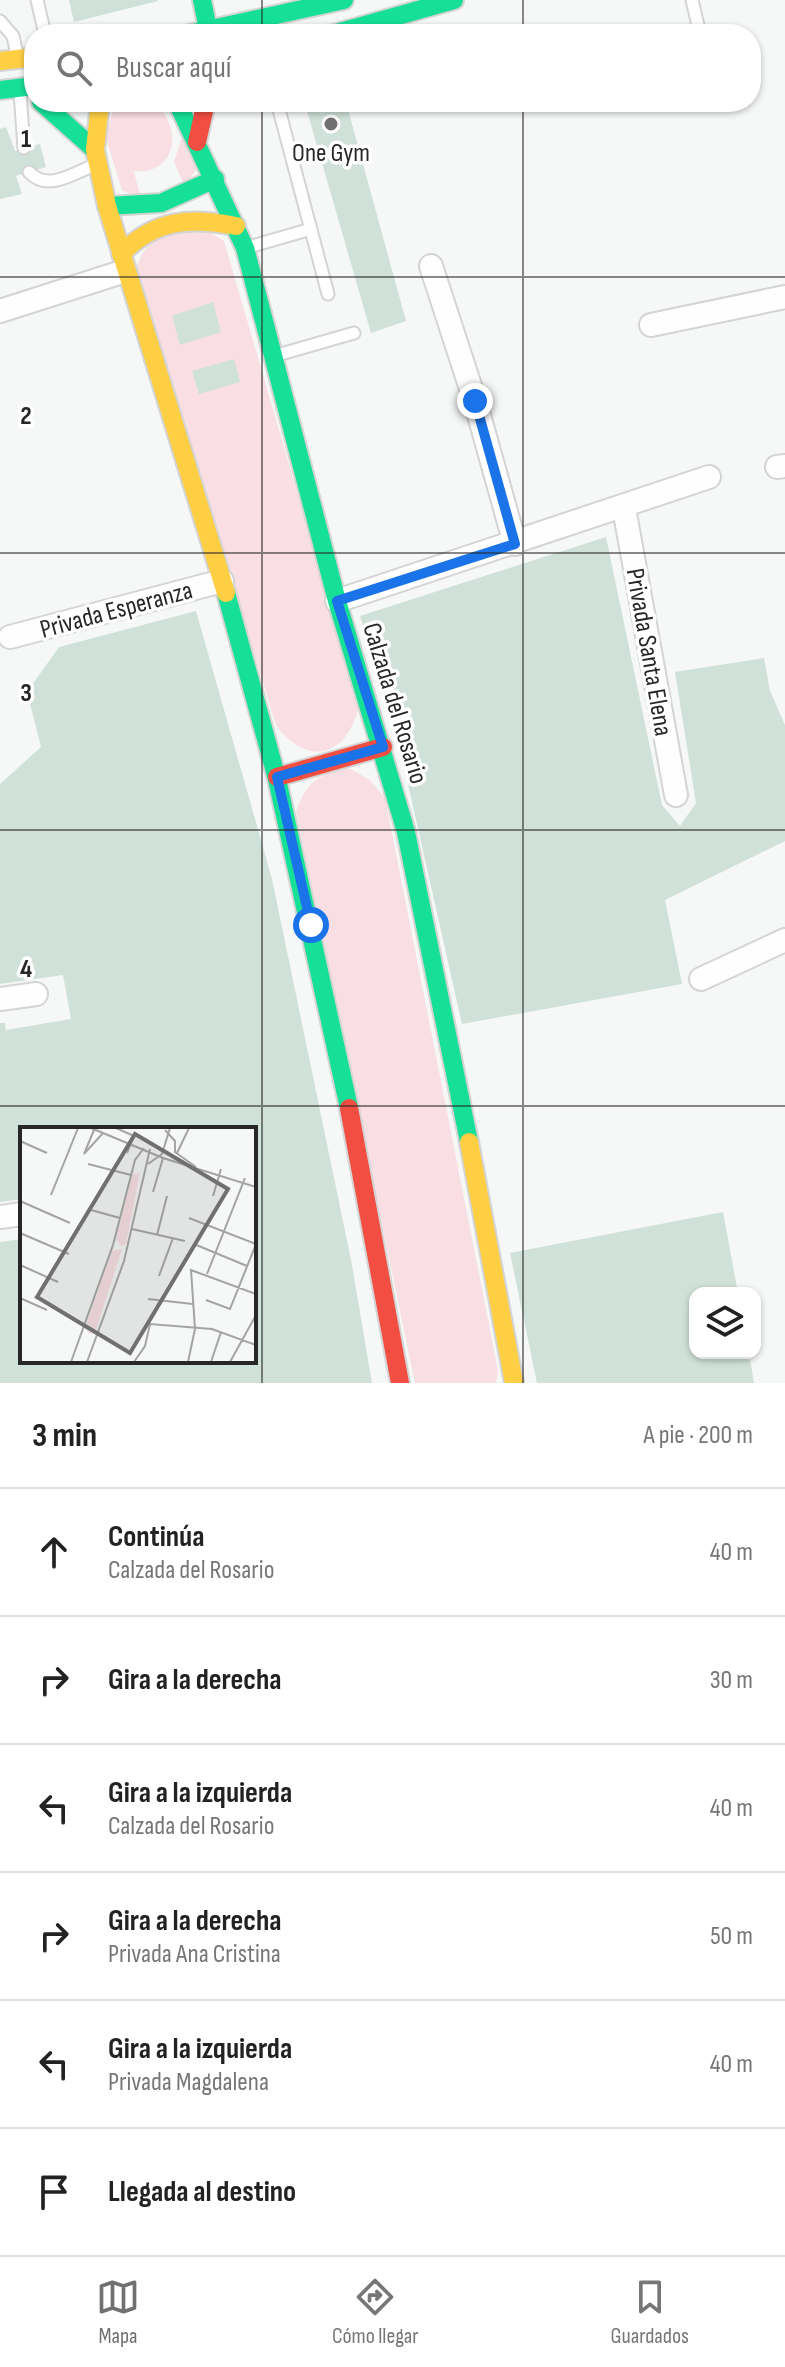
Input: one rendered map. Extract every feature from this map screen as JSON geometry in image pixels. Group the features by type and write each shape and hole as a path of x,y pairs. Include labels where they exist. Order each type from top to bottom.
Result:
{"street":[{"path":"202,0 206,24"},
{"path":"240,0 242,24"},
{"path":"260,24 344,0"},
{"path":"378,24 454,0"},
{"path":"0,90 24,90"},
{"path":"51,112 96,156"},
{"path":"99,112 96,156 107,206 222,581 277,777 314,941 400,1383"},
{"name":"Calzada del Rosario","path":"182,112 245,248 337,601 406,832 446,1022 514,1383"},
{"path":"197,142 204,112"},
{"path":"107,206 161,203 215,179"},
{"path":"0,311 123,262 143,233 173,220 201,218 236,226"},
{"path":"431,266 475,401 515,544"},
{"path":"651,325 785,297"},
{"path":"337,601 624,508 709,477"},
{"name":"Privada Santa Elena","path":"624,508 676,795"},
{"name":"Privada Esperanza","path":"10,637 222,581"},
{"path":"277,777 383,747"},
{"path":"701,979 785,940"},
{"path":"0,999 36,994"},
{"path":"0,1217 20,1214"}],"lane":[{"path":"37,0 43,24"},
{"path":"692,0 698,24"},
{"path":"0,21 13,36 17,59"},
{"path":"24,148 27,112"},
{"path":"280,112 328,294"},
{"path":"29,172 38,182 47,184 96,156"},
{"path":"245,248 311,229"},
{"path":"273,356 354,333"}],"shaded area":[{"path":"113,112 164,113 172,138 171,150 165,160 156,168 128,170 134,172 141,199 122,190 105,135"},
{"path":"183,134 198,168 184,185 174,162"},
{"path":"205,229 224,241 359,705 346,736 325,751 301,748 276,725 136,268 148,246 162,236"},
{"path":"349,768 370,780 385,798 498,1370 496,1383 415,1383 296,812 304,793 315,781"}],"building":[{"path":"69,0 157,0 158,1 74,22"},
{"path":"307,112 349,112 406,321 371,333"},
{"path":"6,127 15,151 40,144 46,167 16,176 22,194 0,199 0,129"},
{"path":"213,302 221,332 180,345 172,316"},
{"path":"234,359 240,382 199,394 192,371"},
{"path":"606,537 662,805 680,826 696,803 675,672 764,658 770,691 785,725 785,841 665,900 682,984 462,1024 392,713 360,616"},
{"path":"196,611 272,879 351,1260 372,1383 0,1383 0,1242 20,1239 20,1363 256,1363 256,1127 20,1127 20,1199 0,1202 0,1023 5,1023 6,1030 71,1019 63,975 0,984 0,784 41,747 27,692 59,647"},
{"path":"723,1212 737,1287 689,1287 689,1359 750,1359 754,1383 537,1383 510,1253"}],"traffic: fast":[{"path":"202,0 207,24"},
{"path":"235,24 344,0"},
{"path":"369,24 454,0"},
{"path":"0,90 24,87"},
{"path":"52,112 95,150"},
{"path":"182,112 245,248 337,601 406,832 469,1142"},
{"path":"107,206 161,203 215,179"},
{"path":"226,593 277,779 349,1108"}],"traffic: slow":[{"path":"0,61 24,58"},
{"path":"99,112 95,150 107,206 226,593"},
{"path":"121,254 134,242 160,227 188,222 236,226"},
{"path":"469,1142 514,1383"}],"traffic: jam":[{"path":"197,142 204,112"},
{"path":"277,777 383,747"},
{"path":"349,1108 400,1383"}],"place":[{"name":"One Gym","path":"331,124"}],"route":[{"path":"311,925 277,777 383,747 337,601 515,544 475,401"}]}
